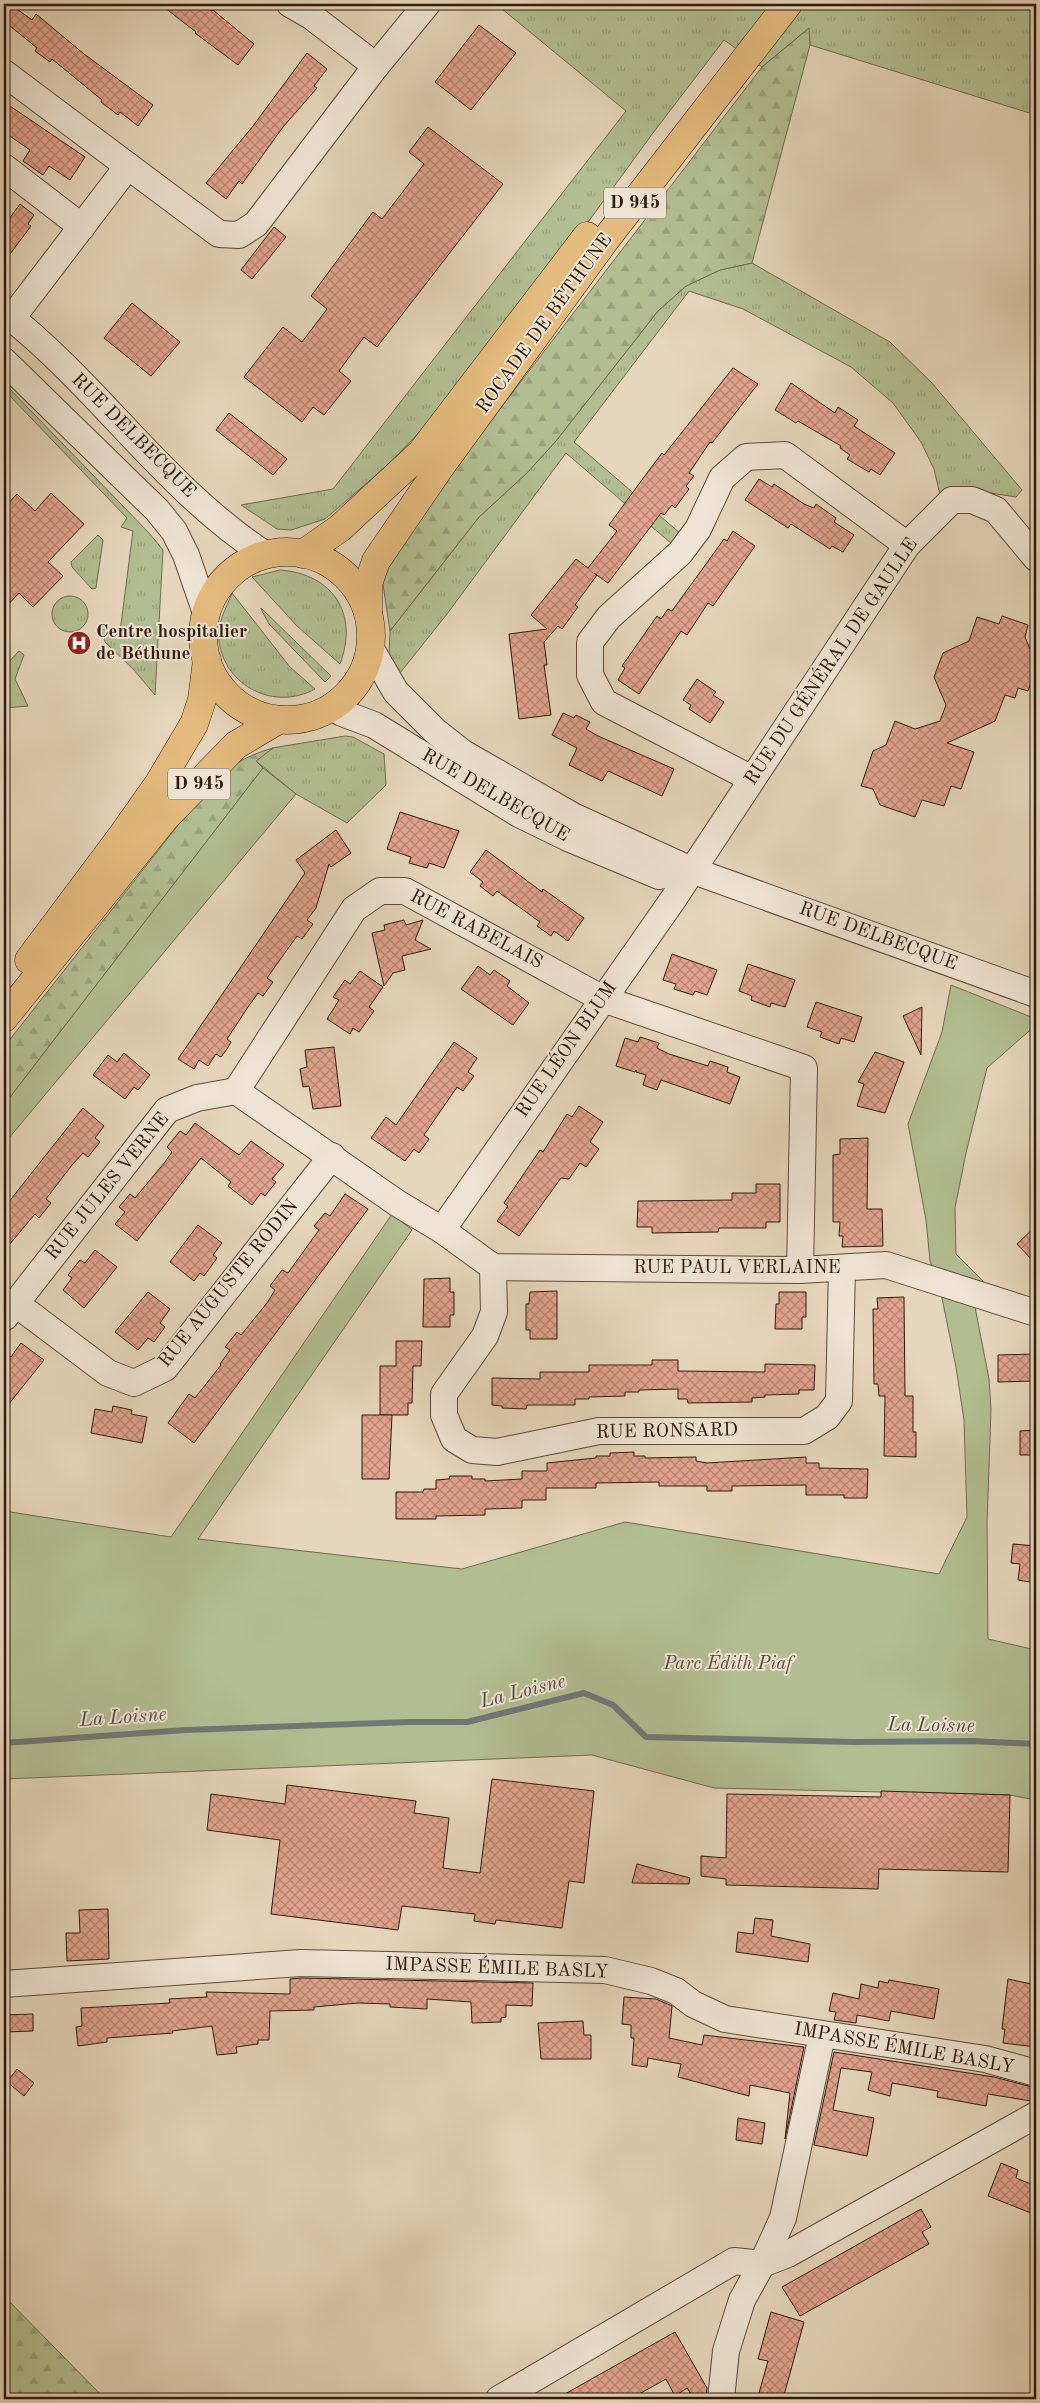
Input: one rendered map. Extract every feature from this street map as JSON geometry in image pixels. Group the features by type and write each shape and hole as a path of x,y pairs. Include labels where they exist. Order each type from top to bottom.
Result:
{"main road":[{"name":"ROCADE DE BÉTHUNE","path":"303,554 340,528 421,453 767,4"},
{"name":"ROCADE DE BÉTHUNE","path":"368,611 368,584 376,561 438,470 606,239 788,4"},
{"path":"284,552 303,554 324,561 343,574 358,591 368,611 371,649 365,668 355,687 332,707 312,717 278,720 259,716 241,707 226,694 214,679 207,660 203,636 206,613 216,591 232,571 266,555 284,552"},
{"name":"D 945","path":"4,993 98,869 159,783 194,724 202,700 207,660"},
{"name":"D 945","path":"4,1018 165,818 236,745 254,732 278,720"}],"street":[{"path":"290,4 310,16 376,66"},
{"path":"4,73 219,234 239,235 256,224 376,66 427,4"},
{"path":"8,315 82,227 128,166"},
{"path":"4,167 82,227"},
{"name":"RUE DELBECQUE","path":"8,315 93,394 204,508 240,538 266,555"},
{"name":"RUE DELBECQUE","path":"4,361 157,510 174,531 188,562 206,613"},
{"path":"752,778 604,702 590,675 590,642 609,618 680,553 698,529 722,478 746,457 785,455 907,545"},
{"name":"RUE DU GÉNÉRAL DE GAULLE","path":"691,870 907,545 952,500 972,500 996,510 1036,558"},
{"name":"RUE DELBECQUE","path":"371,649 379,666 396,692 436,731 463,753 573,816 691,870 1036,994"},
{"name":"RUE DELBECQUE","path":"332,707 374,725 519,814 568,838 659,876 691,870"},
{"name":"RUE LÉON BLUM","path":"442,1230 691,870"},
{"name":"RUE RABELAIS","path":"236,1091 354,909 380,890 405,891 603,998 804,1068 800,1270"},
{"path":"236,1091 398,1203 442,1230 493,1268"},
{"name":"RUE JULES VERNE","path":"9,1310 167,1110 197,1098 236,1091"},
{"name":"RUE AUGUSTE RODIN","path":"9,1310 108,1374 134,1383 165,1368 332,1156"},
{"name":"RUE PAUL VERLAINE","path":"493,1268 800,1270 886,1265 1036,1314"},
{"name":"RUE RONSARD","path":"493,1268 494,1312 485,1336 444,1394 444,1416 454,1439 472,1450 497,1452 599,1431 804,1431 827,1418 838,1401 842,1268"},
{"name":"IMPASSE ÉMILE BASLY","path":"4,1984 301,1963 605,1970 651,1981 676,1991 693,2004 724,2019 985,2059 1036,2073"},
{"path":"722,2399 726,2351 742,2300 762,2264 782,2218 822,2035"},
{"path":"499,2399 734,2261 762,2264 788,2254 1036,2115"}],"green space":[{"path":"496,4 1036,4 1036,115 810,45 808,29 762,67 724,40 653,133 486,362 389,464 325,519 291,530 277,529 241,505 333,489 626,111"},
{"path":"809,28 810,45 752,263 720,270 686,286 658,311 556,441 526,474 479,517 390,631 382,578 408,529 762,67"},
{"path":"752,263 890,342 932,383 1022,490 1016,497 971,490 940,495 934,469 921,442 893,403 851,367 743,309 689,291 574,442 681,534 672,544 566,453 447,614 400,673 389,656 390,631 479,517 526,474 556,441 658,311 686,286 720,270"},
{"path":"4,383 150,534 163,550 155,695 134,670 105,642 101,629 120,632 133,531 121,527 127,518 7,393 4,396"},
{"path":"98,535 103,540 96,588 92,589 72,567 71,562"},
{"path":"280,570 299,573 314,579 327,588 337,600 343,613 346,629 345,646 340,664 297,626 252,577"},
{"path":"232,593 290,667 315,689 300,695 269,696 241,682 231,671 223,657 219,641 219,628"},
{"path":"70,596 83,601 88,614 83,627 70,632 57,627 52,614 57,601"},
{"path":"261,609 331,676 325,682 269,624"},
{"path":"19,651 24,655 15,679 28,706 4,708 4,667"},
{"path":"345,736 353,737 384,754 386,785 347,823 296,794 256,761 272,748"},
{"path":"273,748 256,761 263,768 4,1105 4,1047 208,787 237,763"},
{"path":"263,768 296,794 4,1144 4,1105"},
{"name":"Parc Édith Piaf","path":"951,985 1036,1019 1036,1025 987,1068 966,1153 955,1208 956,1254 989,1287 975,1307 989,1379 991,1410 987,1523 988,1639 1036,1650 1036,1800 1010,1795 714,1788 592,1755 4,1779 4,1511 171,1537 392,1214 412,1230 198,1539 462,1569 625,1522 939,1574 967,1517 964,1420 956,1367 941,1293 930,1261 926,1220 908,1124 942,1032"},
{"path":"4,2296 105,2399 16,2399 4,2387"}],"building":[{"path":"4,4 10,4 32,20 36,14 84,54 153,105 138,126 120,112 118,115 101,102 102,100 52,59 50,62 35,51 37,48 4,21"},
{"path":"160,4 202,4 213,10 254,44 238,65"},
{"path":"479,25 516,53 471,110 435,82"},
{"path":"307,53 327,69 314,86 317,88 283,127 242,184 239,181 226,199 206,183 253,126"},
{"path":"4,102 85,157 70,180 49,166 43,175 23,161 30,150 4,132"},
{"path":"428,127 503,184 377,347 364,337 339,371 351,381 324,415 313,407 302,422 244,377 283,327 302,342 327,309 311,296 373,212 382,219 424,164 409,152"},
{"path":"20,204 34,215 28,224 31,226 4,262 4,226"},
{"path":"274,227 286,237 252,279 241,270"},
{"path":"132,303 180,342 151,376 104,338"},
{"path":"733,368 758,384 712,443 710,442 689,473 694,476 686,486 689,489 675,508 672,505 664,515 661,513 608,583 597,575 575,605 578,607 562,629 558,626 544,642 547,665 544,665 551,715 519,719 509,634 547,629 531,615 576,559 588,568 617,531 609,525 662,453 664,455"},
{"path":"791,383 835,413 838,407 858,420 854,426 895,453 880,475 871,469 869,472 847,459 850,455 840,448 841,446 775,410"},
{"path":"229,413 287,459 273,475 216,430"},
{"path":"759,479 772,487 774,484 804,504 814,508 816,504 836,518 834,522 854,535 843,552 832,546 830,549 791,524 788,528 745,500"},
{"path":"51,493 84,524 48,562 63,576 33,607 19,593 4,609 4,508 17,494 35,511"},
{"path":"733,531 755,546 713,606 708,603 687,635 681,631 639,694 618,680 625,668 622,666 657,616 661,619 668,609 672,611 724,539 727,541"},
{"path":"1002,616 1028,625 1025,637 1030,649 1036,652 1036,668 1028,691 1018,688 1015,698 1005,695 995,721 947,743 974,752 961,789 951,786 944,806 922,800 915,817 880,805 873,789 861,786 873,751 886,745 895,721 915,729 940,721 946,705 934,677 943,653 969,641 977,617 999,624"},
{"path":"697,679 716,692 713,695 724,702 710,723 689,709 691,705 683,700"},
{"path":"563,713 574,718 576,715 590,722 586,729 598,736 674,769 662,796 608,771 602,781 569,765 577,748 552,735"},
{"path":"400,812 459,831 444,868 429,863 427,868 409,863 411,857 387,849"},
{"path":"336,830 351,853 331,867 329,864 316,908 307,920 313,924 302,939 297,936 267,978 273,982 263,996 258,993 248,1007 227,1039 231,1042 227,1049 221,1057 216,1054 208,1066 199,1060 194,1069 178,1059 305,873 296,860"},
{"path":"486,850 542,892 543,889 584,918 568,941 554,931 551,936 537,926 540,922 497,891 493,896 480,886 483,882 470,872"},
{"path":"404,920 406,925 423,920 415,940 431,949 402,956 405,970 393,973 384,986 372,933 385,930 384,925"},
{"path":"672,954 717,970 707,995 695,991 693,995 674,989 676,984 663,980"},
{"path":"748,964 795,980 785,1007 771,1003 770,1007 751,1000 752,996 739,991"},
{"path":"478,966 490,975 494,970 510,981 507,986 529,1003 513,1025 461,989"},
{"path":"360,971 383,987 369,1007 374,1011 359,1032 353,1028 350,1034 327,1019 339,1000 333,997 345,980 350,984"},
{"path":"816,1002 862,1017 854,1042 841,1038 839,1044 820,1037 822,1032 807,1027"},
{"path":"922,1007 921,1055 903,1016"},
{"path":"640,1037 659,1043 657,1048 669,1054 708,1066 710,1061 728,1067 727,1072 740,1077 730,1104 661,1080 657,1090 643,1085 646,1075 636,1072 636,1070 635,1072 616,1066 625,1038 638,1042"},
{"path":"454,1042 477,1058 468,1072 474,1076 463,1091 457,1087 424,1135 429,1139 419,1153 414,1149 405,1161 371,1138 386,1117 396,1125"},
{"path":"334,1047 341,1106 313,1109 309,1086 303,1087 300,1069 307,1067 305,1050"},
{"path":"875,1052 904,1062 885,1113 857,1106 864,1084 858,1082"},
{"path":"124,1053 150,1075 138,1090 134,1087 125,1099 93,1075 108,1055 117,1062"},
{"path":"579,1106 603,1122 590,1142 599,1149 586,1167 580,1163 569,1179 561,1178 519,1236 497,1221 508,1206 504,1203 540,1150 543,1152 567,1114 572,1117"},
{"path":"83,1108 104,1126 95,1138 100,1142 88,1157 83,1153 72,1165 46,1199 51,1203 39,1218 35,1214 4,1251 4,1208"},
{"path":"195,1123 239,1155 251,1141 284,1165 272,1179 276,1182 265,1196 261,1193 252,1205 228,1186 231,1182 201,1158 137,1241 115,1224 125,1212 119,1207 130,1194 135,1198 172,1152 167,1147 180,1131 186,1135"},
{"path":"868,1138 867,1209 882,1209 883,1246 842,1247 843,1236 839,1236 840,1222 833,1222 833,1155 840,1154 840,1139"},
{"path":"756,1184 780,1184 780,1222 766,1222 766,1228 719,1228 718,1232 652,1233 652,1227 637,1227 638,1201 732,1200 732,1193 756,1193"},
{"path":"345,1194 368,1209 194,1443 168,1423 189,1394 195,1398 221,1365 230,1350 225,1347 237,1332 241,1335 267,1303 275,1290 270,1286 282,1270 288,1273 319,1230 314,1226 325,1213 330,1216"},
{"path":"198,1225 222,1243 213,1255 217,1258 204,1276 200,1273 194,1281 170,1262"},
{"path":"1036,1226 1036,1264 1017,1244"},
{"path":"95,1250 117,1267 84,1308 63,1290 72,1278 68,1275 80,1260 85,1263"},
{"path":"450,1278 450,1292 454,1292 454,1315 450,1315 450,1327 423,1327 424,1279"},
{"path":"557,1291 557,1339 530,1339 530,1330 526,1330 526,1304 529,1304 530,1292"},
{"path":"148,1292 170,1309 160,1323 165,1327 154,1342 148,1338 138,1350 115,1332"},
{"path":"779,1292 806,1292 806,1317 802,1317 802,1329 775,1329 776,1304 779,1304"},
{"path":"904,1297 905,1396 913,1396 913,1432 916,1432 916,1457 884,1456 885,1396 879,1396 878,1384 874,1384 873,1309 878,1309 877,1298"},
{"path":"396,1341 422,1341 421,1366 413,1366 412,1403 408,1403 408,1415 380,1415 380,1366 396,1366"},
{"path":"21,1343 44,1360 4,1410 4,1352 11,1357"},
{"path":"1036,1354 1036,1381 998,1382 998,1355"},
{"path":"652,1360 678,1360 678,1371 765,1372 765,1364 815,1365 814,1390 799,1390 799,1394 765,1395 765,1397 752,1398 752,1402 688,1403 687,1399 678,1399 678,1389 639,1390 639,1392 625,1392 625,1396 575,1399 575,1405 527,1405 526,1409 502,1408 502,1406 492,1405 492,1378 540,1379 540,1372 589,1372 589,1365 652,1365"},
{"path":"113,1406 132,1410 131,1414 147,1417 142,1443 91,1433 95,1409 112,1412"},
{"path":"362,1415 392,1415 389,1479 362,1479"},
{"path":"1036,1430 1036,1455 1020,1455 1020,1431"},
{"path":"634,1452 634,1456 645,1456 645,1458 696,1457 696,1461 707,1463 806,1457 806,1463 819,1463 819,1468 868,1469 867,1498 844,1498 844,1495 806,1495 806,1485 732,1486 732,1491 707,1491 707,1486 659,1486 659,1482 596,1483 596,1488 546,1488 546,1500 522,1500 522,1508 485,1509 485,1515 436,1516 436,1519 396,1519 396,1492 423,1492 424,1489 436,1489 436,1480 449,1479 450,1476 472,1476 472,1479 485,1479 485,1481 522,1479 522,1471 547,1471 547,1463 596,1458 596,1456 610,1456 610,1453"},
{"path":"1013,1544 1036,1546 1036,1583 1018,1580 1020,1564 1011,1563"},
{"path":"492,1779 594,1791 584,1883 569,1881 562,1928 496,1920 495,1924 474,1921 475,1914 402,1906 398,1930 271,1914 280,1840 207,1830 211,1794 285,1804 287,1785 416,1801 414,1813 449,1818 443,1868 480,1873"},
{"path":"881,1791 1010,1795 1008,1872 879,1869 878,1889 726,1885 726,1879 701,1876 701,1856 726,1858 727,1794 881,1797"},
{"path":"637,1864 690,1878 689,1884 632,1883"},
{"path":"108,1909 109,1959 67,1961 66,1933 80,1933 79,1910"},
{"path":"755,1918 773,1920 771,1936 810,1944 808,1962 736,1952 738,1932 753,1934"},
{"path":"290,1979 533,1983 532,2006 506,2005 506,2017 501,2018 501,2022 472,2023 471,2002 427,1999 427,2009 390,2007 390,2004 358,2003 314,2007 314,2010 270,2011 269,2040 258,2040 258,2044 236,2047 237,2053 217,2055 212,2026 172,2031 173,2033 107,2038 107,2042 78,2046 76,2027 82,2026 81,2008 170,2003 169,1999 207,1997 206,1992 290,1994"},
{"path":"1008,1979 1036,1985 1036,2047 1003,2043 1005,2029 1002,2029"},
{"path":"889,1980 939,1989 934,2019 891,2011 889,2021 857,2015 856,2023 834,2020 836,2012 829,2011 833,1993 859,1999 861,1984 878,1988 879,1981 888,1983"},
{"path":"624,1997 656,1999 672,2006 669,2038 702,2045 704,2035 804,2047 785,2139 790,2093 750,2085 749,2096 678,2077 681,2064 648,2058 647,2067 632,2065 634,2038 631,2038 631,2025 622,2024"},
{"path":"33,2014 33,2031 4,2032 4,2015"},
{"path":"583,2021 584,2035 591,2035 591,2059 541,2059 538,2023"},
{"path":"834,2052 994,2077 1036,2088 1036,2094 1031,2101 988,2094 986,2106 937,2097 938,2091 892,2083 890,2096 868,2090 872,2072 841,2068 833,2110 874,2118 867,2156 814,2145"},
{"path":"17,2069 34,2083 24,2096 7,2082"},
{"path":"738,2118 765,2123 762,2144 736,2140"},
{"path":"1001,2163 1018,2170 1016,2178 1036,2186 1036,2215 988,2196"},
{"path":"921,2209 931,2227 922,2232 929,2244 800,2316 782,2287"},
{"path":"771,2312 804,2322 783,2399 759,2393 768,2361 758,2359"},
{"path":"675,2332 707,2388 706,2395 694,2399 687,2388 675,2396 666,2379 630,2399 556,2399"}],"waterway":[{"name":"La Loisne","path":"4,1743 185,1730 409,1722 467,1722 584,1693 613,1705 646,1737 854,1742 973,1741 1036,1744"}],"place":[{"name":"Centre hospitalier de Béthune","path":"79,643"}]}
